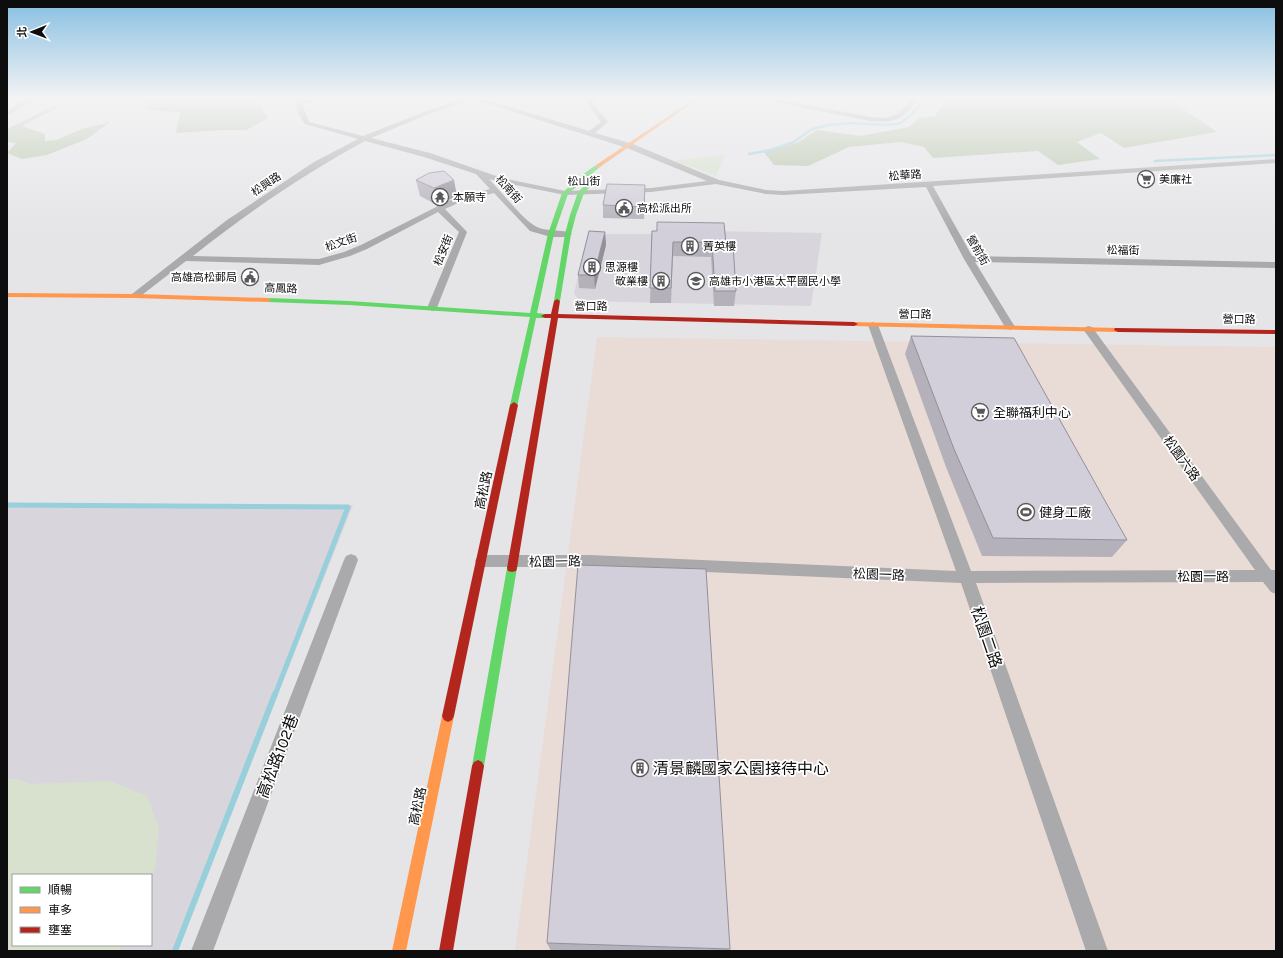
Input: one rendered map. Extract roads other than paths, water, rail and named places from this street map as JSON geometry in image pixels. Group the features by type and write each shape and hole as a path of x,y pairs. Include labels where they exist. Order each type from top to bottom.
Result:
{"street":[{"name":"松興路","path":"135,296 230,222 265,197 317,164 354,144"},
{"name":"松南街","path":"385,144 427,155 479,172 533,229 551,234 568,234"},
{"name":"松華路","path":"622,144 717,182 766,192 783,193 1275,162"},
{"name":"高松路","path":"446,951 483,741 568,234 581,192 640,144"},
{"name":"高松路","path":"399,951 482,561 532,316 551,234 565,193 584,176 634,148"},
{"name":"松山街","path":"479,172 500,180 565,193 651,190 717,182"},
{"name":"營前街","path":"928,184 969,259 1010,327"},
{"name":"松文街","path":"184,258 319,262 347,254 364,247 439,208 460,199 495,190"},
{"name":"松安街","path":"432,308 463,232 439,208"},
{"name":"松福街","path":"969,259 1276,265"},
{"name":"高鳳路","path":"7,295 135,296 328,302 553,317"},
{"name":"營口路","path":"553,317 873,325 1276,332"},
{"name":"松園二路","path":"873,325 966,577 1067,871 1097,951"},
{"name":"松園六路","path":"1088,329 1272,576 1276,588"},
{"name":"高松路102巷","path":"202,951 351,560"},
{"name":"松園一路","path":"482,561 589,561 966,577 1272,576"}],"waterway":[{"path":"749,154 771,150 789,144"},
{"path":"1155,161 1276,155"},
{"path":"7,505 348,507 275,695"},
{"path":"175,951 275,694"}],"place":[{"name":"美廉社","path":"1146,179"},
{"name":"本願寺","path":"440,197"},
{"name":"高松派出所","path":"624,208"},
{"name":"菁英樓","path":"690,246"},
{"name":"思源樓","path":"592,267"},
{"name":"高雄高松郵局","path":"250,277"},
{"name":"敬業樓","path":"661,281"},
{"name":"高雄市小港區太平國民小學","path":"696,281"},
{"name":"全聯福利中心","path":"980,412"},
{"name":"健身工廠","path":"1026,512"},
{"name":"清景麟國家公園接待中心","path":"640,768"}]}
